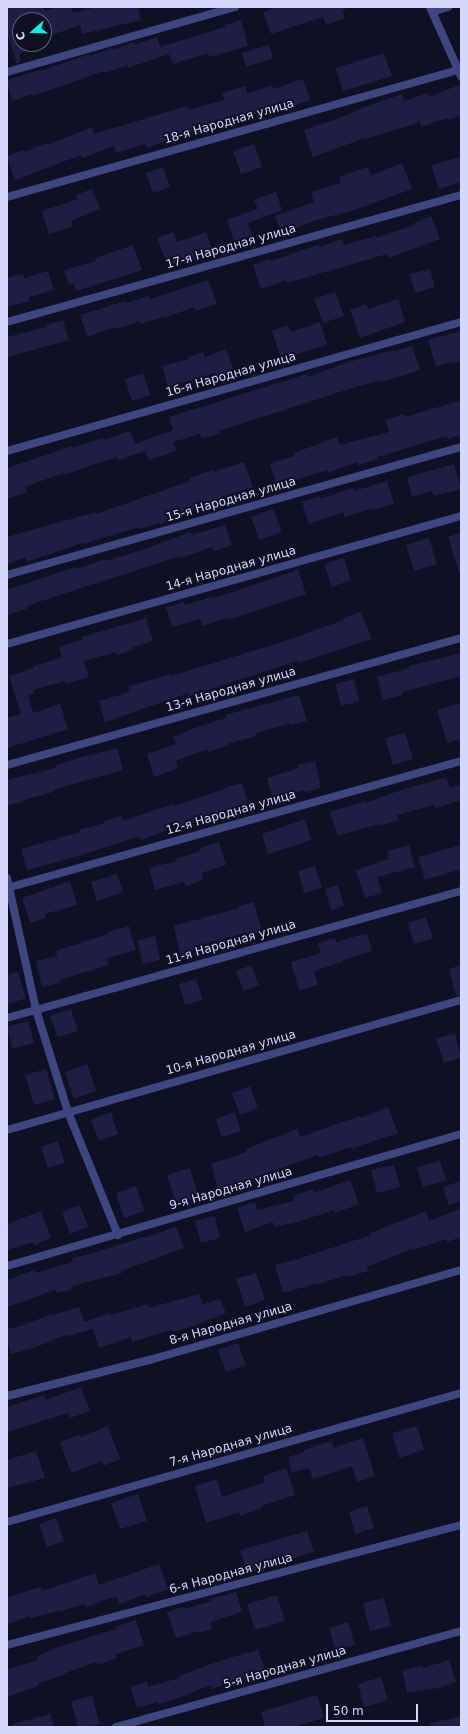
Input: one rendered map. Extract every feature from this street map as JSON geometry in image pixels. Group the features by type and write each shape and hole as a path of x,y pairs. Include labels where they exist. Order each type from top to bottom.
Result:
{"street":[{"path":"7,72 235,7"},
{"path":"448,7 431,10 460,73"},
{"name":"18-я Народная улица","path":"7,197 460,73"},
{"name":"17-я Народная улица","path":"7,322 461,194"},
{"name":"16-я Народная улица","path":"7,450 461,322"},
{"name":"15-я Народная улица","path":"7,575 461,447"},
{"name":"14-я Народная улица","path":"7,644 461,516"},
{"name":"13-я Народная улица","path":"7,765 461,638"},
{"name":"12-я Народная улица","path":"8,888 461,761"},
{"path":"7,878 36,1010 68,1112 118,1234"},
{"name":"11-я Народная улица","path":"7,1018 461,891"},
{"name":"10-я Народная улица","path":"7,1130 461,1000"},
{"name":"9-я Народная улица","path":"7,1266 461,1134"},
{"name":"8-я Народная улица","path":"7,1396 153,1359 461,1270"},
{"name":"7-я Народная улица","path":"7,1522 461,1393"},
{"name":"6-я Народная улица","path":"7,1645 461,1525"},
{"name":"5-я Народная улица","path":"116,1727 461,1631"}],"building":[{"path":"7,7 44,7 45,11 57,7 71,7 73,13 97,7 138,7 141,20 82,34 80,25 52,35 52,12 12,12 12,48 7,33"},
{"path":"278,7 346,7 346,9 342,10 345,18 326,25 323,17 271,34 263,12"},
{"path":"241,20 248,46 209,57 208,53 173,64 169,54 128,68 127,65 105,73 104,71 33,96 32,94 12,101 7,80 40,71 89,54 90,56 113,48 113,50 134,42 135,45 157,37 160,47 225,27 225,25"},
{"path":"269,45 273,58 246,67 242,53"},
{"path":"13,52 23,52 20,53 20,63 17,64"},
{"path":"384,53 392,76 343,91 336,68"},
{"path":"303,79 310,100 292,106 290,103 261,114 260,111 221,122 222,125 169,138 169,140 147,148 145,144 116,153 114,146 82,158 81,155 15,180 7,158 7,156 24,150 24,152 47,143 48,145 92,127 94,134 187,106 188,110 224,100 222,93 245,86 247,94 272,85 273,89"},
{"path":"459,85 461,91 461,115 421,127 420,122 366,139 365,138 313,157 304,130 402,94 404,101 428,93 429,97"},
{"path":"254,144 262,167 241,174 233,151"},
{"path":"461,157 461,182 439,189 431,165"},
{"path":"402,163 412,189 351,211 320,219 293,229 294,232 282,236 275,216 314,202 311,192 341,183 339,177 368,167 371,175"},
{"path":"163,167 170,187 153,193 146,173"},
{"path":"92,189 100,209 71,221 73,226 49,234 42,211 78,199 76,195"},
{"path":"276,192 282,210 248,223 254,240 236,246 227,220 258,209 254,200"},
{"path":"431,216 440,239 388,258 387,254 287,283 286,280 261,289 253,265 270,259 271,261 318,245 319,247 342,239 344,245 376,236 376,238 415,225 414,223"},
{"path":"173,232 177,242 206,232 214,254 195,261 193,257 168,267 157,238"},
{"path":"133,245 142,270 76,291 74,284 69,285 64,270 96,261 95,258"},
{"path":"430,269 435,287 415,293 410,274"},
{"path":"48,271 54,290 29,297 30,301 7,307 7,278 23,274 24,278"},
{"path":"208,280 217,304 196,311 194,307 164,318 141,324 140,321 116,329 115,327 87,337 80,315 125,301 126,303 149,296 150,299"},
{"path":"335,292 344,316 323,323 314,299"},
{"path":"398,299 405,322 360,338 350,310 366,304 368,309"},
{"path":"63,320 69,340 7,357 7,337 47,327 46,325"},
{"path":"320,322 327,345 281,359 272,331 288,325 291,332"},
{"path":"461,331 461,361 449,364 449,362 436,367 428,340"},
{"path":"412,346 420,370 383,382 383,380 352,388 219,431 220,433 202,439 200,434 173,442 176,451 149,460 145,451 118,460 117,457 64,475 63,473 25,487 27,492 7,499 7,468 72,446 73,448 130,431 135,444 173,430 169,417 307,374 308,377 345,363"},
{"path":"226,349 234,371 217,377 215,373 168,387 162,366 189,359 188,357 203,352 205,357"},
{"path":"143,373 150,395 132,401 125,379"},
{"path":"459,401 461,407 461,435 448,439 447,436 378,457 378,459 358,465 357,462 328,473 327,470 277,486 270,464 294,456 294,453 337,437 340,445 389,432 385,420 404,414 405,417"},
{"path":"244,462 253,487 221,497 222,500 187,511 188,515 160,524 139,529 139,527 83,544 82,543 27,562 26,557 7,564 7,537 96,512 96,514 190,481 189,478 213,470 214,472"},
{"path":"454,464 461,489 434,496 432,491 412,497 407,477"},
{"path":"387,481 394,504 373,510 373,508 345,517 343,512 309,524 302,502 319,496 320,499 353,488 354,491"},
{"path":"273,509 282,532 259,540 251,517"},
{"path":"225,525 232,545 214,551 212,547 181,558 180,556 26,606 27,609 7,615 7,590 75,567 76,569 105,559 106,561 145,549 191,532 192,535"},
{"path":"461,532 461,571 459,572 448,537"},
{"path":"429,538 437,564 414,571 406,545"},
{"path":"344,558 351,580 332,587 324,564"},
{"path":"298,570 306,594 228,620 227,618 202,626 200,619 172,627 166,607 184,602 185,605 215,596 215,598"},
{"path":"361,612 372,639 298,663 297,661 189,696 189,693 105,722 99,701 130,692 128,687 170,674 171,676 279,643 344,620 343,618"},
{"path":"146,618 153,641 133,647 133,650 117,655 116,652 84,661 89,677 66,684 65,681 33,690 34,693 28,695 33,713 60,704 68,729 7,748 7,718 21,714 9,676 34,668 33,666 62,658 59,647 82,640 82,637"},
{"path":"461,653 461,676 402,692 402,695 383,700 377,677 410,668 409,666"},
{"path":"354,679 359,701 341,706 335,684"},
{"path":"299,695 307,721 291,725 290,723 255,734 256,736 227,744 228,746 208,752 207,749 176,761 178,768 154,777 147,754 176,744 173,737 200,726 226,718 225,715"},
{"path":"461,703 461,739 447,743 437,710"},
{"path":"405,733 413,759 393,765 385,738"},
{"path":"117,748 123,770 53,790 53,792 7,806 7,780 56,768 55,766 78,758"},
{"path":"315,761 321,788 305,792 304,790 273,799 267,778 299,768 298,765"},
{"path":"446,777 450,788 461,785 461,800 436,808 434,805 397,815 399,820 380,826 379,824 338,836 330,812 366,801 366,803 401,790"},
{"path":"242,783 249,807 186,825 186,823 141,840 140,836 78,856 27,870 21,849 80,832 79,830 105,823 104,821 121,816 123,821 173,804 174,806"},
{"path":"305,819 311,840 268,854 262,834"},
{"path":"219,842 226,865 201,873 203,880 186,886 184,882 155,890 149,868 177,861 176,859 201,851 200,848"},
{"path":"409,845 415,867 377,877 382,893 365,898 356,870 389,859 387,851"},
{"path":"461,845 461,869 425,880 418,857"},
{"path":"315,866 322,888 304,893 298,871"},
{"path":"117,874 123,892 97,901 91,882"},
{"path":"70,881 77,905 45,914 46,918 30,923 22,898"},
{"path":"338,885 344,906 331,910 325,889"},
{"path":"254,902 262,932 247,936 246,933 217,940 195,947 196,950 180,954 174,926 239,908 238,906"},
{"path":"426,917 433,938 414,944 408,923"},
{"path":"129,926 136,950 106,958 109,965 59,980 60,983 42,987 36,961 57,956 56,951"},
{"path":"367,933 372,951 342,960 342,962 314,971 318,985 299,990 291,962 321,953 318,944 335,938 336,942"},
{"path":"155,936 160,960 143,964 137,941"},
{"path":"251,965 259,985 244,991 236,971"},
{"path":"461,965 461,995 456,996 449,969"},
{"path":"18,972 26,998 9,1004 7,997 7,975"},
{"path":"196,979 203,1000 185,1005 179,984"},
{"path":"71,1009 78,1031 58,1037 50,1016"},
{"path":"28,1021 34,1043 12,1049 7,1027"},
{"path":"455,1033 461,1058 444,1063 436,1039"},
{"path":"87,1064 96,1091 74,1099 65,1072"},
{"path":"46,1069 55,1099 34,1105 25,1075"},
{"path":"250,1086 258,1108 240,1115 232,1093"},
{"path":"388,1107 398,1133 319,1158 318,1155 239,1183 240,1185 219,1192 211,1164 247,1152 246,1149 297,1129 300,1137 360,1116 361,1118"},
{"path":"111,1112 118,1134 99,1141 91,1120"},
{"path":"235,1112 241,1131 222,1137 216,1119"},
{"path":"58,1141 65,1163 48,1168 41,1147"},
{"path":"440,1161 446,1180 423,1187 417,1167"},
{"path":"394,1165 400,1187 377,1193 371,1170"},
{"path":"190,1168 199,1197 176,1204 167,1175"},
{"path":"350,1180 359,1204 335,1213 334,1210 301,1221 274,1227 273,1222 245,1232 237,1208 255,1202 257,1210 294,1201 293,1196 313,1189 314,1193"},
{"path":"461,1181 461,1201 449,1205 443,1187"},
{"path":"136,1186 144,1211 124,1218 116,1193"},
{"path":"80,1205 88,1227 70,1234 62,1212"},
{"path":"461,1209 461,1237 447,1242 446,1239 413,1249 366,1267 368,1271 347,1277 347,1275 283,1293 275,1265 371,1235 370,1233 426,1211 429,1221"},
{"path":"41,1211 51,1238 34,1245 33,1242 7,1250 7,1224"},
{"path":"215,1216 220,1238 201,1243 195,1221"},
{"path":"176,1227 184,1248 121,1271 122,1273 72,1286 73,1289 57,1293 55,1290 7,1307 7,1280 34,1270 35,1273 73,1262 72,1258 144,1238"},
{"path":"256,1273 265,1300 245,1307 236,1279"},
{"path":"199,1294 203,1304 220,1299 226,1313 194,1326 172,1332 171,1330 132,1342 131,1337 99,1348 93,1329 68,1336 68,1334 34,1348 11,1354 7,1338 7,1329 24,1325 51,1314 52,1315 79,1307 84,1322 110,1313 111,1315 148,1304 149,1308"},
{"path":"238,1343 246,1365 226,1372 218,1350"},
{"path":"81,1387 90,1411 70,1418 68,1413 7,1432 7,1407 44,1395 46,1400"},
{"path":"108,1426 120,1459 103,1466 102,1461 71,1473 60,1442 79,1435 80,1437"},
{"path":"417,1426 424,1450 399,1458 392,1433"},
{"path":"363,1438 375,1476 357,1482 352,1466 313,1479 309,1468 292,1472 288,1457 331,1441 334,1448"},
{"path":"36,1451 45,1478 7,1488 7,1460"},
{"path":"286,1468 295,1495 261,1506 262,1508 240,1516 239,1512 206,1523 195,1486 217,1479 222,1497 265,1482 263,1476"},
{"path":"138,1494 147,1521 120,1529 111,1503"},
{"path":"367,1506 374,1528 355,1534 349,1512"},
{"path":"56,1518 64,1541 47,1547 39,1524"},
{"path":"307,1531 314,1552 247,1573 240,1550"},
{"path":"159,1564 168,1589 147,1597 146,1594 119,1604 116,1596 86,1607 85,1604 58,1612 30,1618 30,1616 7,1624 7,1597 41,1587 42,1591 95,1573 99,1585"},
{"path":"236,1592 242,1612 210,1622 212,1629 198,1633 197,1631 176,1638 167,1612 212,1601 211,1599"},
{"path":"277,1595 285,1621 255,1630 247,1604"},
{"path":"384,1598 391,1626 370,1631 363,1603"},
{"path":"136,1620 144,1645 116,1654 117,1658 97,1665 96,1662 38,1684 39,1686 7,1697 7,1670 38,1660 37,1656 61,1646 116,1629 115,1627"},
{"path":"348,1622 355,1645 336,1651 329,1628"},
{"path":"258,1650 266,1673 238,1682 237,1680 212,1689 211,1685 176,1699 137,1708 130,1687 147,1682 148,1687 179,1678 179,1676 222,1660"},
{"path":"449,1660 456,1682 438,1688 407,1693 402,1670 422,1666 423,1668"},
{"path":"381,1677 388,1700 364,1707 358,1684"},
{"path":"317,1695 324,1718 294,1727 265,1727 261,1712"},
{"path":"92,1696 100,1724 88,1727 78,1727 71,1701"},
{"path":"50,1714 54,1727 13,1727 13,1724"},
{"path":"461,1716 461,1727 431,1727 431,1723"}]}
